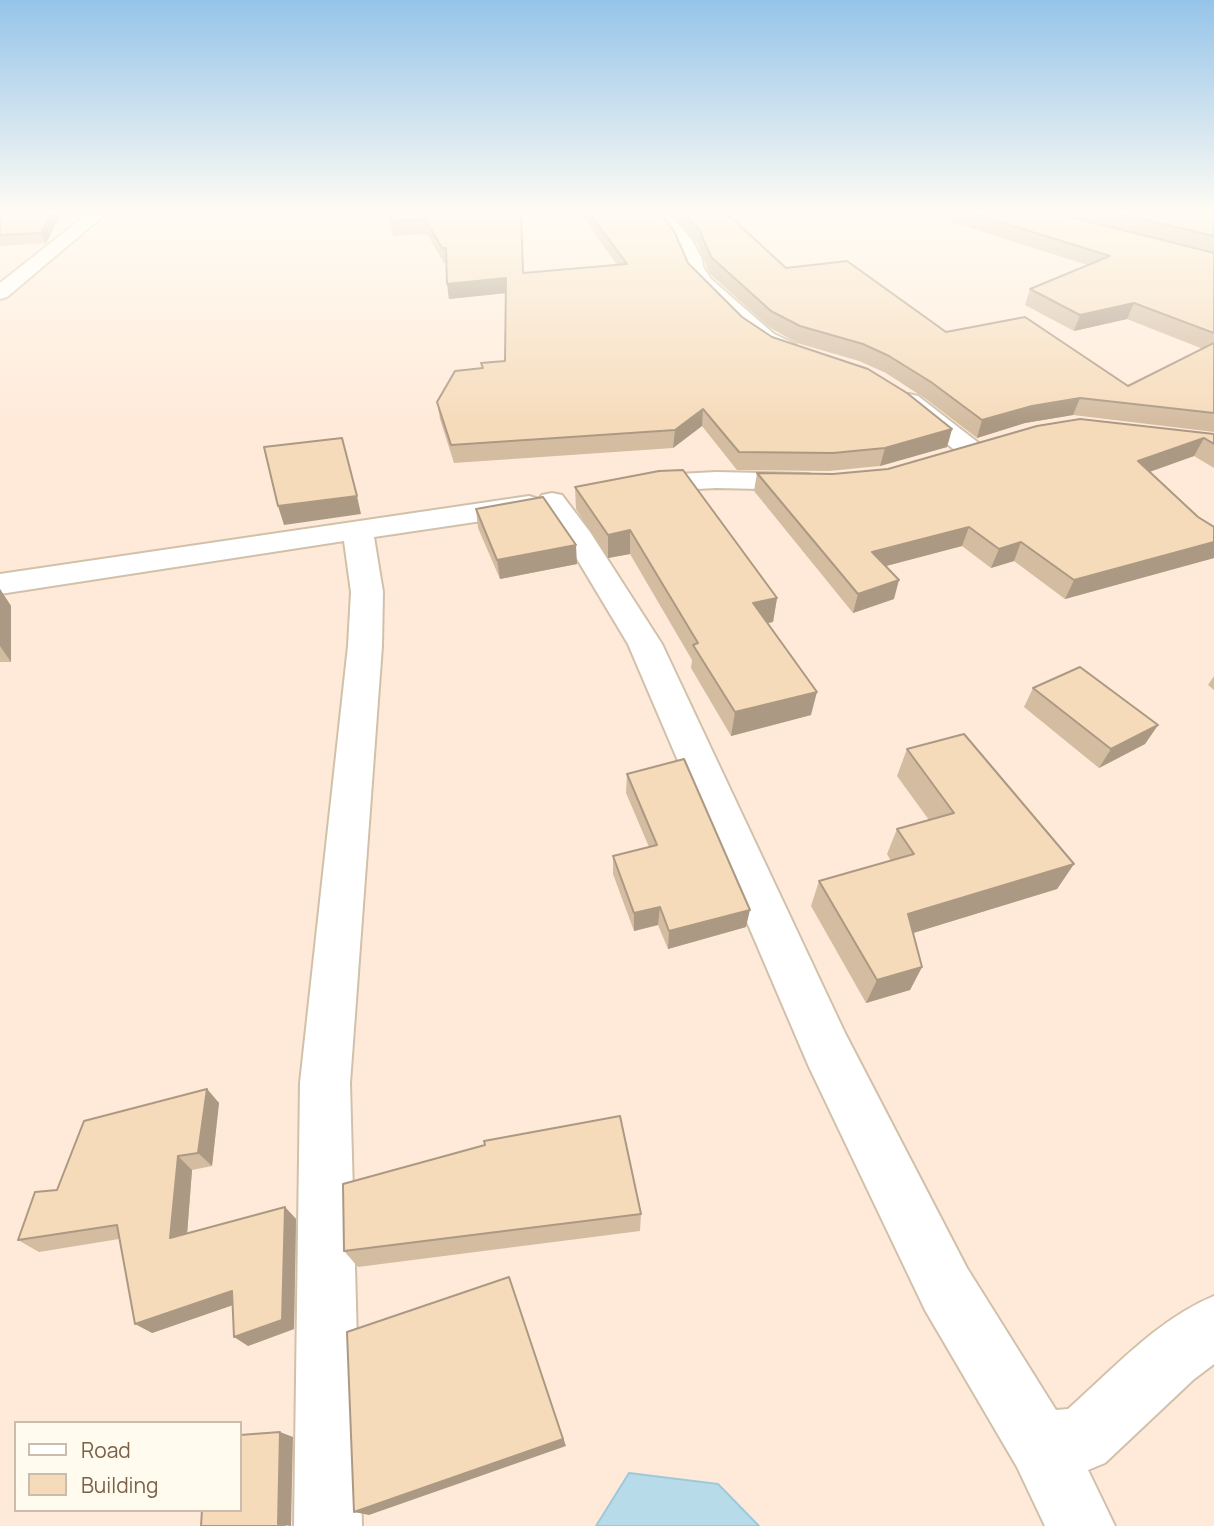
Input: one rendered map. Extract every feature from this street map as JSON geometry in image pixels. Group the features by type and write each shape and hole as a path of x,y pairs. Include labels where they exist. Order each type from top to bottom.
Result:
{"street":[{"path":"704,282 765,339 806,356"},
{"path":"895,392 970,450"},
{"path":"619,488 716,480 828,482"},
{"path":"0,584 358,533 565,498 579,538 645,644 827,1050 946,1289 1040,1444 1081,1526"},
{"path":"328,1526 325,1083 365,646 367,592 358,533"},
{"path":"1040,1444 1082,1440 1171,1358 1214,1326"}],"shaded area":[{"path":"0,282 1214,282 1214,1526 0,1526"}],"water":[{"path":"629,1473 718,1484 759,1526 596,1526"}],"building":[{"path":"506,282 707,282 742,317 772,337 868,369 907,393 952,429 885,448 833,453 739,452 703,409 675,430 451,445 437,402 455,371 483,368 481,363 505,361"},
{"path":"739,282 877,282 946,332 1025,317 1128,386 1214,343 1214,413 1080,398 1032,406 982,420 931,382 889,356 863,344 800,326 771,311"},
{"path":"1046,282 1214,282 1214,333 1134,303 1080,315 1030,289"},
{"path":"1080,419 1214,434 1214,444 1204,438 1138,461 1198,517 1214,527 1214,542 1074,580 1021,542 999,549 969,527 872,552 899,580 858,594 757,473 833,474 888,469 1037,426"},
{"path":"342,438 357,496 278,506 264,447"},
{"path":"683,470 777,598 753,603 817,692 735,712 693,645 698,643 630,530 608,535 575,487 659,471"},
{"path":"543,497 576,545 497,560 476,509"},
{"path":"1080,667 1158,725 1111,749 1033,688"},
{"path":"964,734 1074,864 908,914 922,967 877,980 819,881 914,854 897,829 954,813 907,749"},
{"path":"684,759 750,910 669,931 660,907 634,913 613,856 657,845 627,774"},
{"path":"207,1089 198,1153 178,1156 170,1238 285,1207 282,1320 234,1337 232,1291 135,1324 117,1225 18,1240 35,1192 57,1190 84,1121"},
{"path":"620,1116 641,1214 344,1251 343,1184 485,1145 484,1141"},
{"path":"509,1277 563,1439 354,1512 347,1332"},
{"path":"280,1432 278,1524 285,1526 201,1526 202,1512 242,1512 242,1435"}]}
